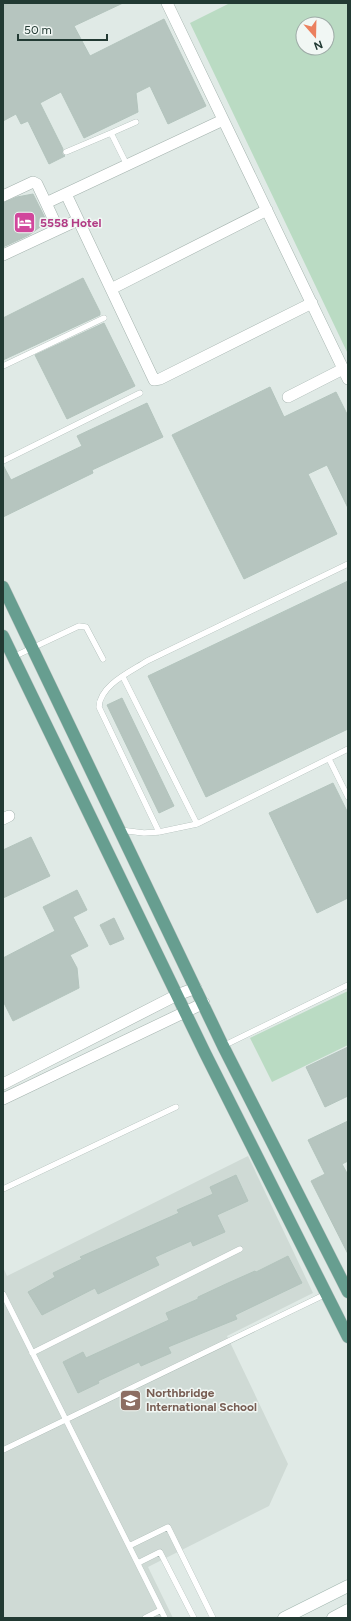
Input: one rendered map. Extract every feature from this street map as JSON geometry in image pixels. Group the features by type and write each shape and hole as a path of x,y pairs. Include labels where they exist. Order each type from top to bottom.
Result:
{"main road":[{"path":"3,587 118,830 204,1003 223,1046 348,1292"},
{"path":"3,636 185,1012 348,1337"},
{"path":"284,1618 348,1586"},
{"path":"333,1618 348,1610"}],"street":[{"path":"167,3 346,374 288,397"},
{"path":"46,203 223,120"},
{"path":"3,196 33,182 37,184 58,229"},
{"path":"66,194 154,380 160,379 312,303"},
{"path":"111,289 267,210"},
{"path":"3,255 78,220"},
{"path":"3,1084 177,995 196,988"},
{"path":"3,1099 204,1003"}],"lane":[{"path":"66,152 136,122"},
{"path":"111,134 127,165"},
{"path":"3,366 104,318"},
{"path":"3,461 140,393"},
{"path":"159,832 98,707 101,696 123,677 147,661 348,564"},
{"path":"13,657 79,626 86,627 103,659"},
{"path":"123,677 197,824"},
{"path":"118,830 144,833 159,832 197,824 348,749"},
{"path":"329,758 348,797"},
{"path":"223,1046 348,985"},
{"path":"3,1189 176,1107"},
{"path":"32,1353 240,1249"},
{"path":"3,1294 165,1618"},
{"path":"3,1450 326,1294"},
{"path":"129,1546 168,1527 213,1618"},
{"path":"138,1563 160,1552 194,1618"},
{"path":"145,1618 161,1610"}],"shaded area":[{"name":"Northbridge International School","path":"248,1156 313,1293 227,1336 288,1464 269,1506 148,1567 173,1618 3,1618 3,1267 7,1276"}],"green space":[{"path":"230,3 348,3 348,354 190,23"},
{"path":"348,991 348,1045 272,1082 250,1038"}],"building":[{"path":"3,3 123,3 74,26 90,56 164,19 206,106 168,124 150,86 136,93 138,112 84,138 61,92 40,103 63,149 62,154 65,156 49,164 28,121 21,124 16,114 3,121"},
{"name":"5558 Hotel","path":"33,194 47,222 29,235 3,247 3,203 17,197"},
{"path":"83,278 100,312 100,315 3,360 3,318"},
{"path":"104,323 135,386 67,419 35,355"},
{"path":"270,387 284,417 336,392 348,416 348,508 327,465 308,474 337,534 244,579 172,435"},
{"path":"147,403 163,437 92,470 93,473 3,517 3,465 11,480 82,446 77,436"},
{"path":"348,581 348,729 206,797 148,676"},
{"path":"122,698 174,806 159,813 107,705"},
{"path":"333,783 348,813 348,898 317,913 269,813"},
{"path":"31,837 50,876 3,898 3,850"},
{"path":"77,890 87,910 73,917 88,946 70,955 77,968 79,988 13,1021 3,1001 3,958 55,931 43,907"},
{"path":"114,918 124,939 110,945 100,925"},
{"path":"348,1047 348,1096 325,1107 306,1067"},
{"path":"348,1121 348,1161 342,1164 348,1175 348,1254 311,1181 325,1174 308,1140"},
{"path":"236,1175 248,1201 217,1215 225,1232 193,1246 191,1241 155,1257 159,1265 98,1294 95,1288 42,1315 28,1292 55,1277 53,1273 82,1259 80,1257 179,1213 177,1210 213,1194 210,1187"},
{"path":"288,1256 302,1283 235,1315 237,1319 168,1347 171,1353 141,1366 139,1362 98,1381 99,1383 78,1393 63,1362 83,1352 86,1358 169,1320 166,1313"}],"place":[{"name":"5558 Hotel","path":"24,223"},
{"name":"Northbridge International School","path":"130,1400"}]}
